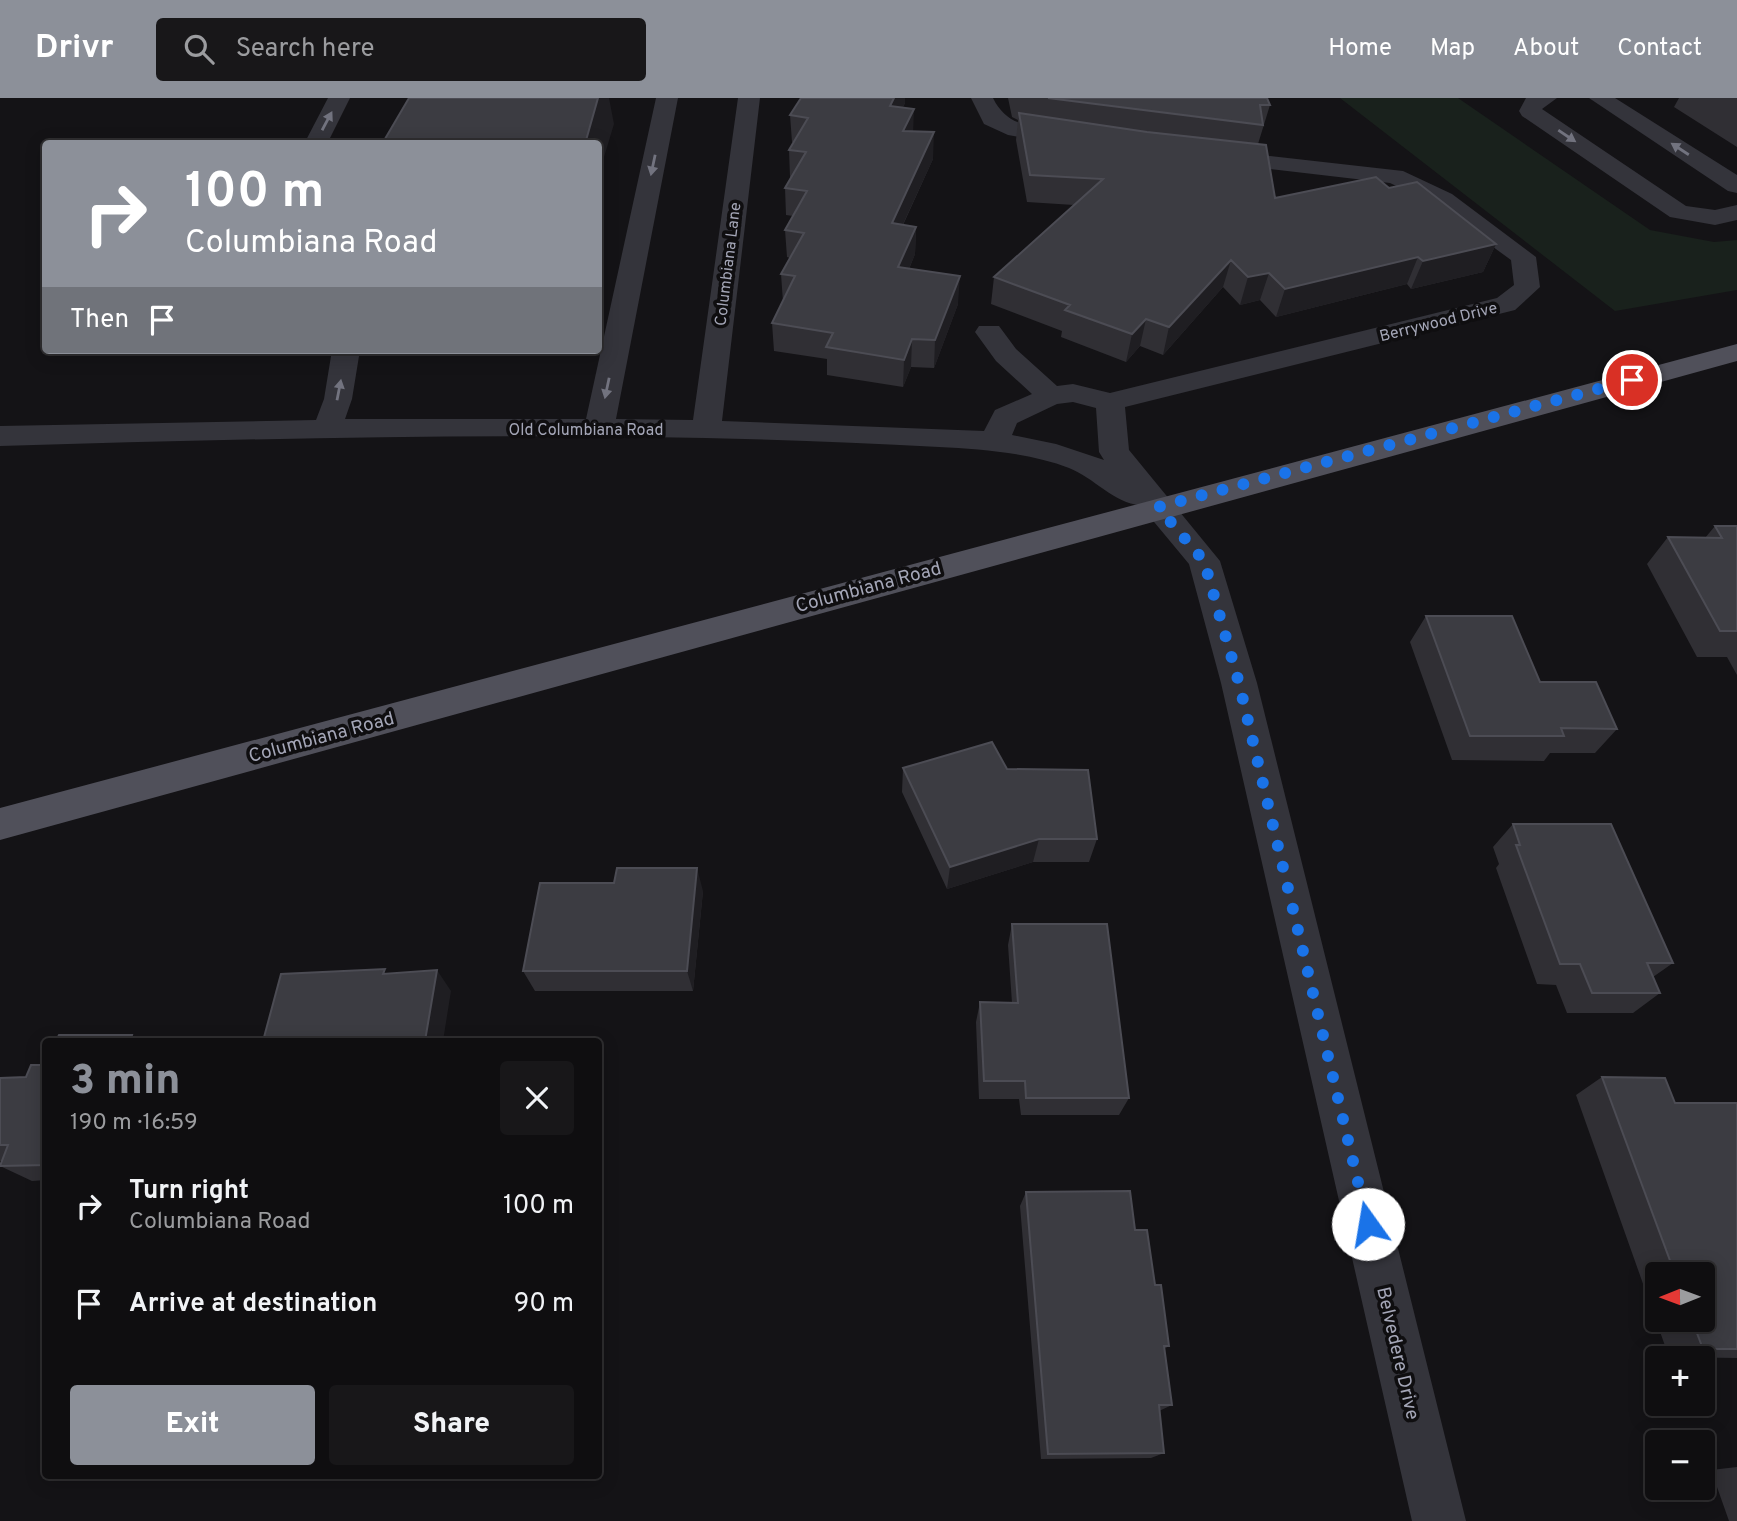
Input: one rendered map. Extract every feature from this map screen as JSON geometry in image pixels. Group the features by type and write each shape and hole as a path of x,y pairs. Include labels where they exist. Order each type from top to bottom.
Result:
{"main road":[{"name":"Columbiana Road","path":"0,824 1158,507 1737,352"}],"street":[{"path":"316,140 339,98"},
{"path":"599,429 667,98"},
{"name":"Columbiana Lane","path":"706,430 749,98"},
{"path":"982,98 992,119 1016,130 1091,141"},
{"path":"1546,98 1535,101 1530,111 1679,212 1715,218 1737,212"},
{"path":"1600,98 1737,186"},
{"name":"Berrywood Drive","path":"1110,402 1506,304 1527,287 1523,257 1443,199 1395,176 1195,154"},
{"path":"989,332 1006,355 1051,396"},
{"path":"327,429 338,399 345,354"},
{"path":"993,444 1005,417 1051,396 1073,393 1110,402 1114,452 1158,507"},
{"name":"Old Columbiana Road","path":"0,436 327,429 599,429 706,430 993,444 1026,448 1080,461 1158,507"},
{"name":"Belvedere Drive","path":"1158,507 1204,561 1239,683 1439,1521"}],"shaded area":[{"path":"1340,98 1458,98 1650,230 1714,242 1737,240 1737,290 1615,311"}],"building":[{"path":"409,98 598,98 586,140 384,140"},
{"path":"801,98 894,98 890,106 914,109 903,131 934,132 892,223 916,227 898,267 960,276 935,340 912,339 904,360 826,347 833,333 772,323 795,276 781,274 804,233 785,230 807,191 785,188 806,152 789,150 808,118 790,115"},
{"path":"1048,98 1267,98 1270,105 1260,105 1263,125"},
{"path":"1019,113 1147,132 1266,145 1275,198 1376,177 1389,188 1417,182 1496,244 1423,261 1418,257 1285,289 1269,273 1248,277 1231,260 1169,327 1146,319 1132,334 1065,310 1070,305 994,277 1103,179 1030,175"},
{"path":"1715,526 1737,526 1737,631 1720,631 1668,537 1722,538"},
{"path":"1426,616 1512,616 1540,682 1596,682 1617,729 1561,728 1564,736 1470,736"},
{"path":"992,742 1007,769 1088,770 1097,839 1039,839 950,867 903,768"},
{"path":"1513,824 1611,824 1673,963 1647,963 1660,993 1592,993 1580,964 1560,964 1516,845 1520,845"},
{"path":"617,868 697,868 687,971 523,971 540,883 614,883"},
{"path":"1012,924 1107,924 1129,1098 1026,1098 1025,1081 984,1081 980,1002 1018,1003"},
{"path":"385,969 383,974 437,970 426,1038 264,1038 281,974"},
{"path":"59,1035 132,1035 131,1038 58,1038"},
{"path":"31,1065 42,1065 42,1165 0,1166 8,1145 0,1145 0,1078 26,1077"},
{"path":"1602,1077 1665,1078 1675,1103 1737,1103 1737,1349 1702,1346 1697,1332 1715,1332 1715,1262 1671,1262"},
{"path":"1130,1191 1135,1230 1147,1230 1155,1285 1161,1285 1169,1346 1164,1346 1172,1405 1159,1405 1164,1453 1048,1454 1026,1192"}],"route":[{"path":"1368,1224 1239,683 1204,561 1158,507 1632,380"}]}
